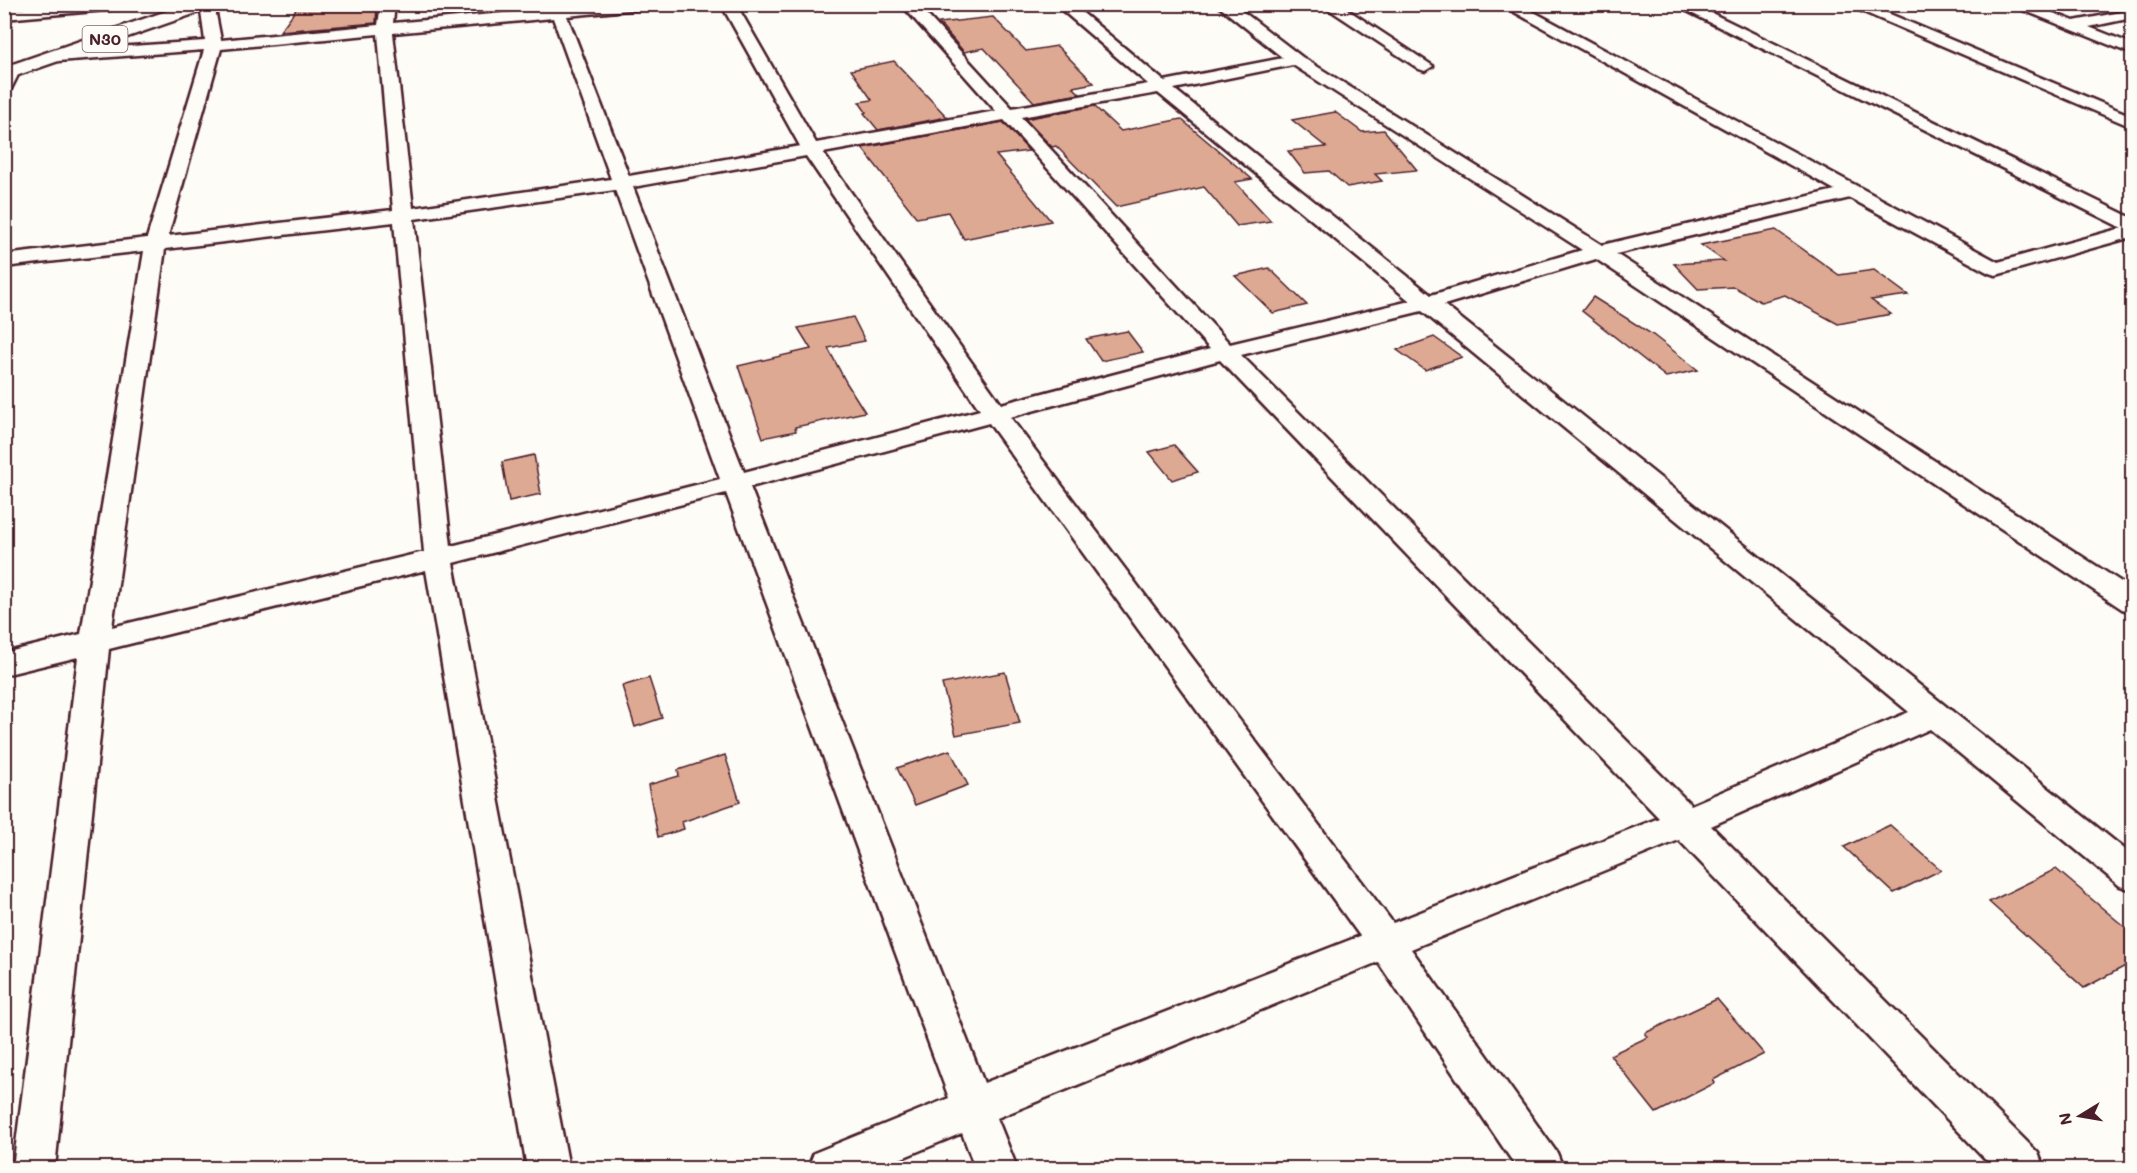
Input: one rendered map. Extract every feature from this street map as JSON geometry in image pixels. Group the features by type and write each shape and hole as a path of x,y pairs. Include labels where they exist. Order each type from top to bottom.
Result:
{"main road":[{"name":"N30","path":"6,76 206,4"}],"street":[{"path":"4,15 129,4"},
{"path":"34,1168 95,641 156,242 214,45 206,4"},
{"path":"58,56 214,45 386,17 649,4"},
{"path":"728,4 810,148 995,414 1386,943 1542,1168"},
{"path":"908,4 1225,352 2023,1168"},
{"path":"1062,4 1426,303 2133,875"},
{"path":"1223,4 1296,60 1599,252 2133,602"},
{"path":"1328,4 1425,66"},
{"path":"1507,4 1996,269 2133,231"},
{"path":"1680,4 2133,225"},
{"path":"1852,4 2133,122"},
{"path":"2015,4 2133,49"},
{"path":"556,9 996,1168"},
{"path":"2073,26 2133,14"},
{"path":"386,17 438,558 548,1168"},
{"path":"4,261 404,215 622,183 1161,87 1296,60"},
{"path":"4,664 735,483 1225,352 1426,303 1599,252 1853,191"},
{"path":"829,1168 972,1108 1684,823 1934,714"}],"building":[{"path":"300,4 377,4 376,23 280,31"},
{"path":"993,17 1026,51 1057,46 1094,83 1073,87 1080,94 1034,102 984,48 964,52 939,23"},
{"path":"894,61 947,117 878,130 864,113 866,112 859,102 872,100 851,70"},
{"path":"1094,106 1121,131 1181,119 1252,179 1235,182 1271,221 1237,226 1204,187 1116,207 1056,146 1052,147 1025,119"},
{"path":"1335,112 1362,132 1384,130 1417,170 1375,174 1382,181 1347,187 1329,171 1305,173 1288,151 1326,147 1292,120"},
{"path":"1003,122 1029,151 996,155 1051,221 964,239 948,212 917,218 862,148"},
{"path":"1776,230 1839,275 1874,270 1908,295 1871,300 1891,314 1838,324 1785,295 1761,302 1734,287 1698,289 1674,264 1724,261 1701,245"},
{"path":"1269,268 1307,305 1273,313 1235,276"},
{"path":"1593,297 1653,335 1698,370 1666,377 1582,311"},
{"path":"853,317 865,341 828,348 865,412 795,427 796,431 763,438 738,366 811,349 798,328"},
{"path":"1127,331 1143,352 1101,361 1086,339"},
{"path":"1434,337 1462,357 1425,370 1397,350"},
{"path":"1174,445 1198,472 1172,480 1149,452"},
{"path":"534,455 541,494 509,501 502,462"},
{"path":"1005,672 1020,723 956,735 942,684"},
{"path":"649,678 662,718 635,727 622,686"},
{"path":"950,750 968,785 915,805 897,768"},
{"path":"725,755 740,802 682,822 684,829 658,837 648,785 679,776 678,770"},
{"path":"1890,825 1941,870 1894,893 1844,847"},
{"path":"2056,869 2133,934 2133,962 2084,988 1989,902"},
{"path":"1717,999 1764,1054 1713,1080 1715,1083 1656,1113 1610,1055 1648,1037 1645,1033"}]}
